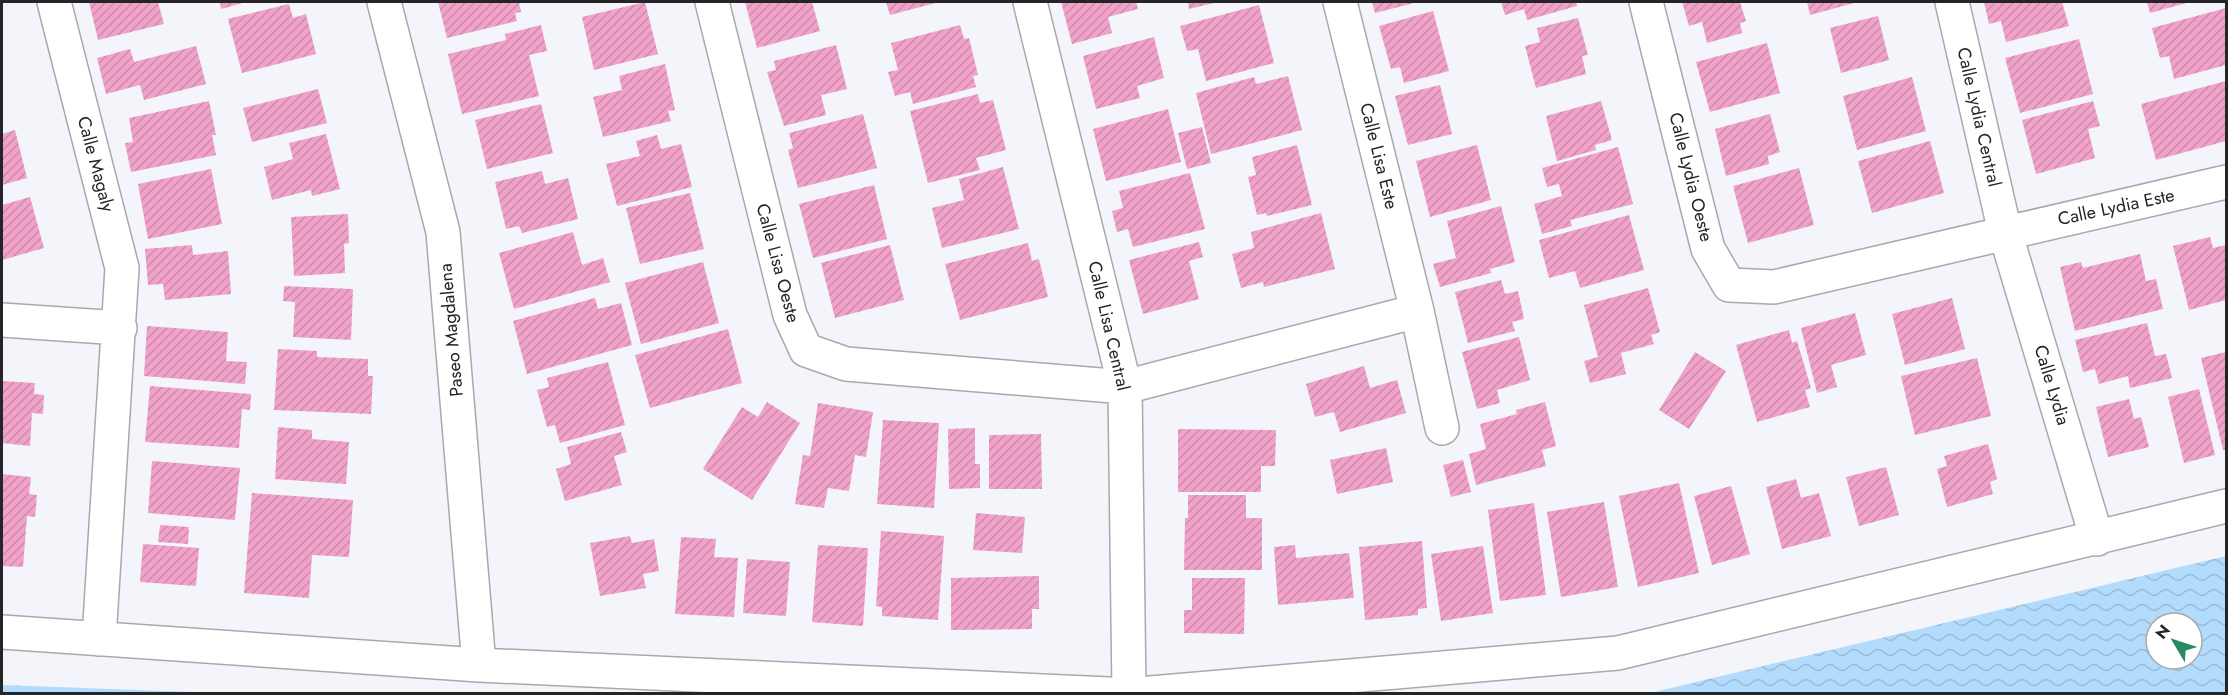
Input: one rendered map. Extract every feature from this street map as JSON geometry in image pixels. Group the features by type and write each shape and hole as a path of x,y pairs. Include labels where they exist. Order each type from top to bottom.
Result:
{"street":[{"name":"Calle Magaly","path":"54,2 123,268 99,639"},
{"name":"Paseo Magdalena","path":"384,2 443,232 479,665"},
{"name":"Calle Lisa Oeste","path":"712,2 790,315 806,350 846,364 1125,387"},
{"name":"Calle Lisa Central","path":"1030,2 1125,387 1129,693"},
{"name":"Calle Lisa Este","path":"1340,2 1417,311 1442,428"},
{"name":"Calle Lydia Oeste","path":"1646,2 1708,249 1730,285 1774,287 2005,231"},
{"name":"Calle Lydia Central","path":"1952,2 2005,231"},
{"name":"Calle Lydia Este","path":"2005,231 2226,183"},
{"name":"Calle Lydia","path":"2005,231 2097,539"},
{"path":"1125,387 1417,311"},
{"path":"2,320 120,328"},
{"path":"1139,693 1618,652 2097,539 2226,506"},
{"path":"2,632 479,665 1109,693"}],"water":[{"path":"2226,556 2226,693 1650,693"},
{"path":"2,685 220,693 2,694"}],"building":[{"path":"89,2 158,2 164,24 98,40"},
{"path":"220,2 246,2 221,9"},
{"path":"438,2 519,2 521,12 515,13 517,21 447,38"},
{"path":"645,2 658,54 594,70 582,17"},
{"path":"745,2 812,2 820,31 757,48"},
{"path":"886,2 939,2 890,15"},
{"path":"1061,2 1136,2 1138,9 1108,17 1112,33 1072,44"},
{"path":"1188,2 1218,2 1189,9"},
{"path":"1372,2 1418,2 1375,13"},
{"path":"1501,2 1576,2 1577,6 1527,20 1524,9 1505,15"},
{"path":"1682,2 1740,2 1746,21 1740,23 1742,33 1707,43 1702,22 1689,26"},
{"path":"1807,2 1858,2 1810,15"},
{"path":"1984,2 2062,2 2069,26 2006,42 2001,21 1989,24"},
{"path":"2147,2 2190,2 2150,13"},
{"path":"289,4 293,18 306,14 316,54 242,73 228,19"},
{"path":"1259,5 1274,63 1206,81 1198,49 1187,51 1180,26"},
{"path":"2226,8 2226,65 2174,79 2169,56 2160,58 2152,28"},
{"path":"1433,11 1449,71 1404,83 1400,67 1391,69 1379,26"},
{"path":"1878,16 1889,60 1841,73 1830,28"},
{"path":"1578,18 1588,55 1582,56 1586,74 1536,88 1525,46 1540,42 1537,28"},
{"path":"541,25 547,51 529,55 539,96 462,114 448,54 506,40 505,34"},
{"path":"960,25 964,39 969,38 978,75 973,76 976,87 913,104 910,92 895,96 888,72 898,70 891,43"},
{"path":"1154,37 1164,78 1137,86 1140,98 1096,109 1083,56"},
{"path":"2079,39 2093,94 2020,113 2005,58"},
{"path":"1767,43 1780,93 1710,112 1696,62"},
{"path":"836,45 847,89 821,95 826,115 784,126 767,72 776,70 774,61"},
{"path":"196,46 206,84 144,100 140,85 106,94 97,58 130,49 134,62"},
{"path":"665,64 675,110 668,111 671,121 603,137 593,97 622,90 619,76"},
{"path":"1288,76 1302,130 1211,154 1196,93 1254,77 1256,84"},
{"path":"1912,77 1926,131 1857,150 1843,96"},
{"path":"2226,81 2226,141 2156,160 2141,104"},
{"path":"1440,85 1452,134 1408,145 1395,96"},
{"path":"318,89 327,123 252,142 243,108"},
{"path":"978,94 980,103 993,100 1006,150 976,158 980,170 928,183 910,111"},
{"path":"209,101 216,135 212,135 216,155 131,172 125,143 133,142 129,118"},
{"path":"1601,101 1612,140 1595,145 1596,150 1557,161 1546,116"},
{"path":"2093,101 2100,126 2088,129 2095,158 2036,174 2022,120"},
{"path":"541,104 553,153 487,169 475,120"},
{"path":"1168,109 1181,162 1106,181 1093,129"},
{"path":"863,114 877,168 798,188 788,150 793,148 789,133"},
{"path":"1770,114 1780,152 1768,156 1769,164 1726,176 1715,129"},
{"path":"1202,127 1211,163 1187,169 1178,133"},
{"path":"15,130 27,178 2,185 2,134"},
{"path":"326,134 340,189 312,196 311,190 272,200 264,167 293,159 289,143"},
{"path":"657,135 661,149 681,144 692,187 617,206 606,164 640,156 636,141"},
{"path":"1930,141 1944,193 1872,213 1858,161"},
{"path":"1297,145 1312,205 1267,216 1266,213 1257,215 1248,177 1256,175 1252,157"},
{"path":"1477,145 1491,200 1430,217 1416,161"},
{"path":"1618,147 1633,204 1570,220 1572,226 1542,234 1534,204 1562,196 1559,184 1547,187 1542,168"},
{"path":"1003,167 1019,229 942,248 932,208 964,200 959,179"},
{"path":"1799,168 1814,225 1748,243 1733,186"},
{"path":"211,169 222,224 148,239 138,184"},
{"path":"542,171 545,184 568,178 578,219 522,233 519,226 506,229 495,182"},
{"path":"1190,173 1205,229 1133,247 1128,229 1117,232 1112,211 1123,208 1119,191"},
{"path":"874,185 887,239 813,258 799,204"},
{"path":"690,193 704,249 640,264 626,208"},
{"path":"30,197 44,248 2,260 2,205"},
{"path":"1501,206 1515,262 1490,269 1491,273 1440,287 1433,264 1456,258 1447,221"},
{"path":"1321,213 1335,269 1264,287 1263,282 1241,288 1232,254 1254,248 1251,232"},
{"path":"348,214 349,243 344,244 345,273 294,276 291,217"},
{"path":"1629,215 1644,270 1580,288 1575,271 1549,278 1539,240"},
{"path":"573,232 582,265 603,258 610,282 514,309 499,253"},
{"path":"2210,237 2213,248 2226,245 2226,300 2189,310 2173,246"},
{"path":"1199,242 1203,257 1189,261 1199,299 1143,314 1129,260"},
{"path":"1028,243 1032,261 1039,259 1048,297 960,320 945,264"},
{"path":"192,245 193,255 228,251 231,294 165,300 163,284 148,285 145,249"},
{"path":"890,245 904,300 835,318 821,263"},
{"path":"2140,254 2146,281 2156,279 2163,309 2075,331 2060,267 2081,262 2083,268"},
{"path":"703,262 719,323 641,344 625,283"},
{"path":"1501,280 1505,294 1518,291 1524,319 1512,322 1515,331 1468,343 1455,292"},
{"path":"284,286 353,289 351,340 293,337 295,302 283,301"},
{"path":"1648,288 1660,332 1651,335 1654,344 1621,353 1626,374 1590,383 1584,361 1598,357 1584,305"},
{"path":"595,298 598,309 621,303 632,345 527,374 513,321"},
{"path":"1952,298 1965,349 1905,365 1892,314"},
{"path":"1855,313 1866,355 1831,365 1837,387 1817,393 1801,328"},
{"path":"2147,323 2155,356 2166,354 2172,378 2130,388 2128,376 2099,384 2095,369 2083,372 2075,340"},
{"path":"147,326 228,332 226,361 247,362 245,384 144,376"},
{"path":"728,329 742,383 650,408 635,355"},
{"path":"1789,330 1792,343 1797,341 1811,388 1805,390 1810,407 1757,422 1736,345"},
{"path":"1519,337 1530,380 1497,390 1500,403 1477,409 1462,352"},
{"path":"278,349 317,351 317,357 368,359 368,376 373,376 371,414 274,410"},
{"path":"1695,352 1726,371 1689,429 1659,410"},
{"path":"2226,352 2226,450 2223,450 2201,358"},
{"path":"1977,358 1991,416 1915,435 1901,376"},
{"path":"608,362 625,425 560,443 555,425 547,427 537,390 549,387 547,378"},
{"path":"1364,366 1370,388 1397,380 1406,413 1340,432 1334,412 1315,417 1306,384"},
{"path":"2,381 35,383 34,394 44,395 43,414 32,413 30,446 2,443"},
{"path":"150,386 251,394 250,410 242,409 239,448 145,442"},
{"path":"2199,389 2215,455 2184,463 2168,397"},
{"path":"2129,399 2134,419 2141,417 2149,447 2108,457 2096,407"},
{"path":"767,402 800,423 752,500 703,469 742,407 758,417"},
{"path":"1545,402 1556,446 1542,450 1546,466 1476,485 1469,454 1486,449 1480,424 1517,414 1516,410"},
{"path":"818,403 873,412 866,457 855,455 849,491 828,488 824,508 795,504 803,455 810,456"},
{"path":"883,420 939,423 934,508 877,504"},
{"path":"278,427 312,430 312,439 349,442 346,484 275,479"},
{"path":"975,428 975,464 980,464 980,488 949,489 948,429"},
{"path":"1178,429 1276,430 1275,466 1261,466 1261,492 1178,492"},
{"path":"621,432 627,452 614,456 622,485 565,501 556,469 571,464 567,447"},
{"path":"1041,434 1042,489 989,489 989,435"},
{"path":"1988,444 1997,479 1990,482 1993,494 1947,507 1937,469 1947,466 1944,456"},
{"path":"1386,448 1393,482 1337,494 1330,460"},
{"path":"1463,460 1471,492 1451,497 1443,465"},
{"path":"152,461 240,468 235,520 148,513"},
{"path":"1886,467 1899,515 1859,526 1846,477"},
{"path":"2,474 31,477 29,494 37,495 35,517 27,516 23,567 2,566"},
{"path":"1796,479 1801,498 1819,493 1831,536 1782,549 1766,487"},
{"path":"1679,483 1699,573 1638,587 1619,496"},
{"path":"1731,486 1750,554 1712,565 1694,496"},
{"path":"252,493 353,500 349,557 312,555 309,598 244,593"},
{"path":"1188,495 1246,495 1246,518 1262,518 1262,570 1184,570"},
{"path":"1604,502 1618,587 1561,597 1547,512"},
{"path":"1534,503 1546,595 1500,601 1488,510"},
{"path":"976,513 1025,517 1022,553 973,550"},
{"path":"160,525 189,527 188,544 158,542"},
{"path":"881,531 944,536 938,620 882,616 882,607 876,606"},
{"path":"630,536 632,543 654,539 659,571 643,574 646,588 600,596 590,543"},
{"path":"681,537 716,539 714,557 738,558 734,617 675,614"},
{"path":"1422,541 1427,608 1418,609 1418,615 1365,620 1359,547"},
{"path":"143,544 199,548 196,586 140,582"},
{"path":"818,545 868,548 863,626 812,622"},
{"path":"1295,545 1296,558 1349,553 1354,598 1278,605 1274,547"},
{"path":"1483,546 1493,613 1441,621 1431,554"},
{"path":"747,559 790,562 786,616 743,613"},
{"path":"1039,576 1039,609 1032,609 1032,629 951,630 951,578"},
{"path":"1192,578 1245,578 1244,634 1184,633 1184,610 1192,610"}]}
